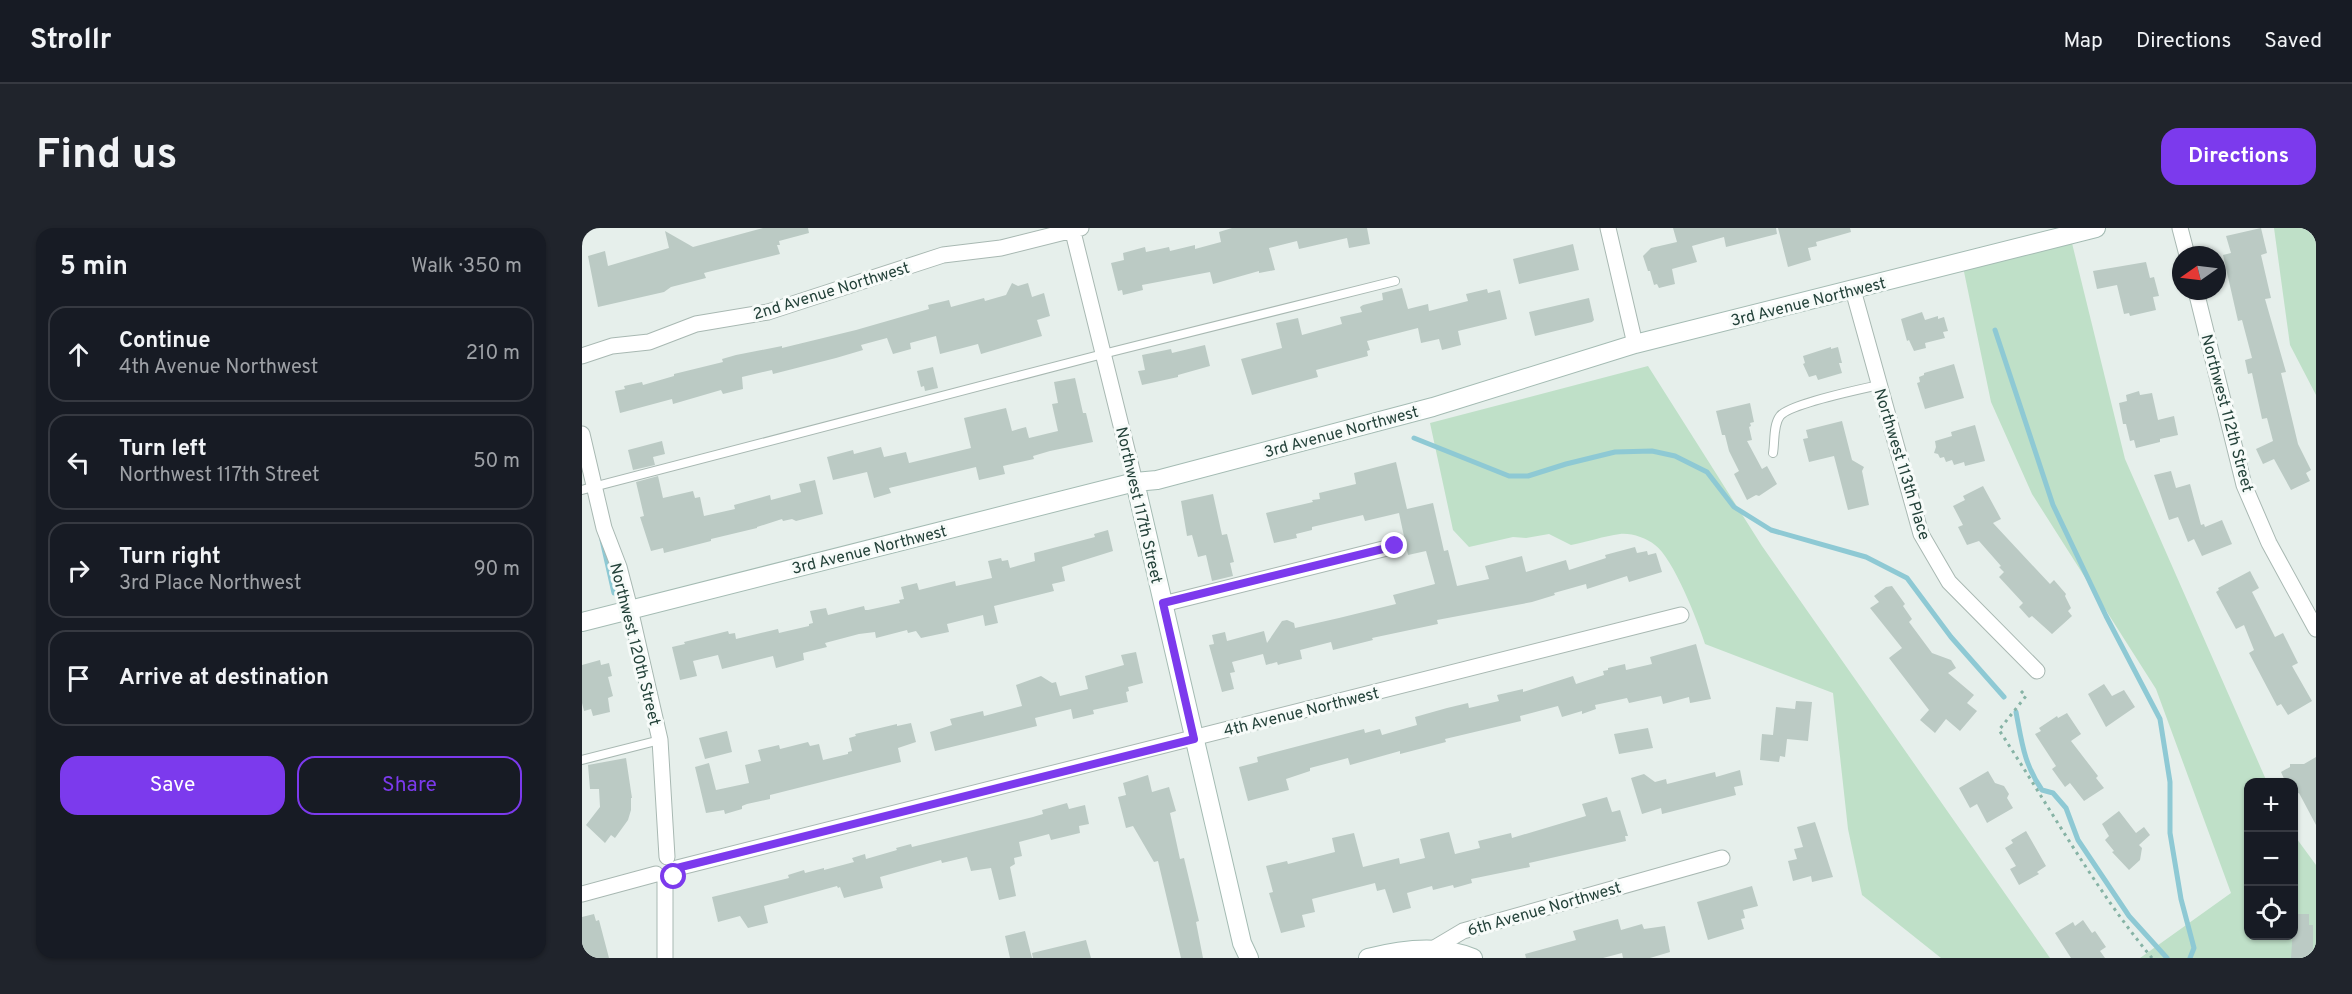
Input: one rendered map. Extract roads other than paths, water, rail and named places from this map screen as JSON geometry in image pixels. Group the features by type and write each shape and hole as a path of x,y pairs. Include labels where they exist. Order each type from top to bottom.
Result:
{"street":[{"path":"1608,228 1635,344"},
{"path":"2180,228 2185,246"},
{"name":"Northwest 117th Street","path":"1075,229 1242,943 1249,958"},
{"name":"2nd Avenue Northwest","path":"582,356 612,346 649,342 696,324 768,312 944,255 1001,248 1075,229"},
{"name":"3rd Avenue Northwest","path":"582,622 1135,482 1158,480 1433,407 1635,344 2084,229"},
{"name":"Northwest 113th Place","path":"1853,290 1921,534 1949,582 2037,671"},
{"name":"Northwest 112th Street","path":"2198,300 2244,485 2269,543 2316,629"},
{"name":"Northwest 120th Street","path":"582,434 588,489 619,567 660,740 672,863"},
{"path":"1163,603 1395,546"},
{"name":"4th Avenue Northwest","path":"672,863 1194,739 1681,615"},
{"name":"6th Avenue Northwest","path":"1431,950 1462,931 1722,858"},
{"path":"582,894 661,877 674,877 672,863"},
{"path":"661,877 665,958"},
{"path":"1368,958 1402,950 1455,952 1473,958"}],"lane":[{"path":"588,489 1103,354 1395,281"},
{"path":"1773,453 1777,422 1782,414 1795,407 1879,385"},
{"path":"582,760 660,740"}],"waterway":[{"path":"1995,330 2053,505 2106,616 2160,719 2170,782 2170,833 2181,899 2194,948 2190,958"},
{"path":"1414,438 1509,476 1528,476 1615,452 1652,451 1675,456 1707,472 1734,507 1771,530 1866,557 1907,578 1951,637 2004,697"},
{"path":"602,540 614,593"},
{"path":"2016,712 2024,753 2042,790 2053,793 2066,808 2078,840 2129,916 2167,958"}]}
